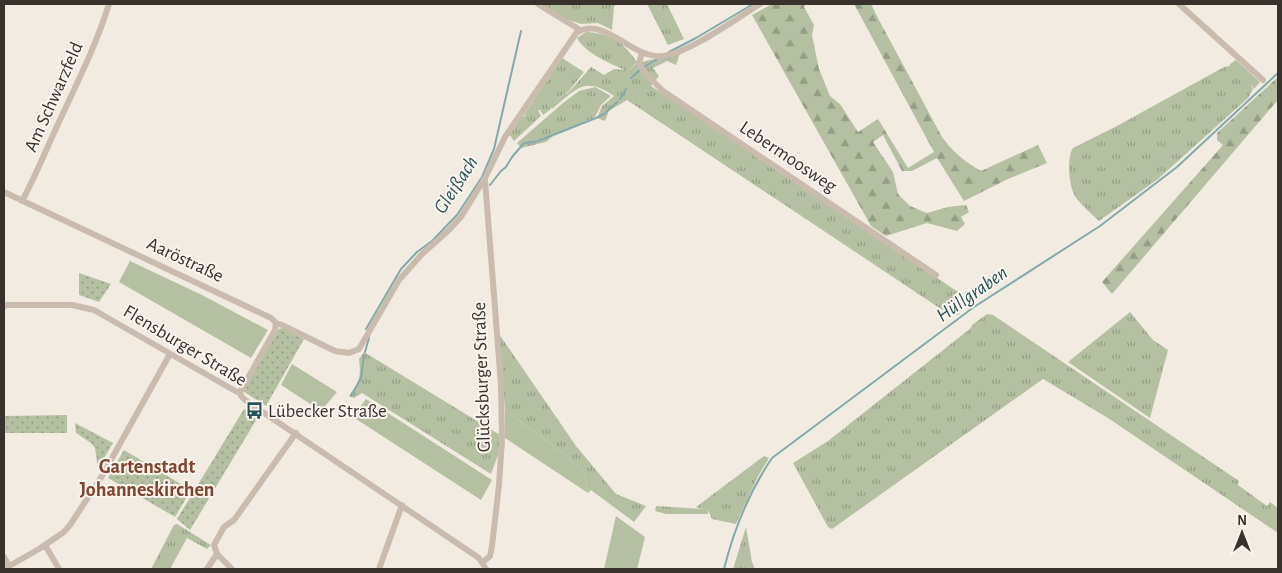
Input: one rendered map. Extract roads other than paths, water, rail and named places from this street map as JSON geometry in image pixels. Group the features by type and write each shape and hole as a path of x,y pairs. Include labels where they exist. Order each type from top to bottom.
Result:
{"street":[{"name":"Am Schwarzfeld","path":"22,200 32,184 78,81 109,4"},
{"path":"538,4 580,31"},
{"path":"485,178 505,137 567,45 580,31 590,28 602,31 642,53 665,56 684,50 760,4"},
{"path":"1179,4 1263,80"},
{"name":"Lebermoosweg","path":"642,53 639,63 643,70 663,91 936,275"},
{"name":"Aaröstraße","path":"4,192 271,318 276,324 285,326 335,351 352,353 359,349 399,280 422,254 461,217 485,178"},
{"name":"Glücksburger Straße","path":"483,562 490,556 492,546 502,440 501,385 485,178"},
{"name":"Flensburger Straße","path":"4,306 72,306 94,310 240,392 245,400 446,534 483,562"},
{"path":"240,392 275,330 276,324"},
{"path":"4,557 6,568 45,545 64,532 70,525 102,476 170,354"},
{"path":"232,569 217,554 214,545 224,527 234,520 296,433"},
{"path":"379,569 402,505"},
{"path":"45,545 59,569"},
{"path":"207,569 217,554"},
{"path":"483,562 486,569"}],"waterway":[{"path":"669,52 753,4"},
{"name":"Gleißach","path":"366,329 401,269 457,215 482,177 494,149 521,31"},
{"path":"644,67 656,60"},
{"path":"631,78 640,70"},
{"name":"Hüllgraben","path":"724,569 743,511 756,484 772,458 974,307 1100,226 1177,167 1278,73"},
{"path":"620,99 626,89"},
{"path":"490,185 524,143 538,141 596,118 604,114 617,102"},
{"name":"Gleißach","path":"365,352 369,338"},
{"name":"Gleißach","path":"351,396 361,378 364,355"}],"place":[{"name":"Lübecker Straße","path":"254,411"}],"district":[{"name":"Gartenstadt Johanneskirchen","path":"147,478"}]}
